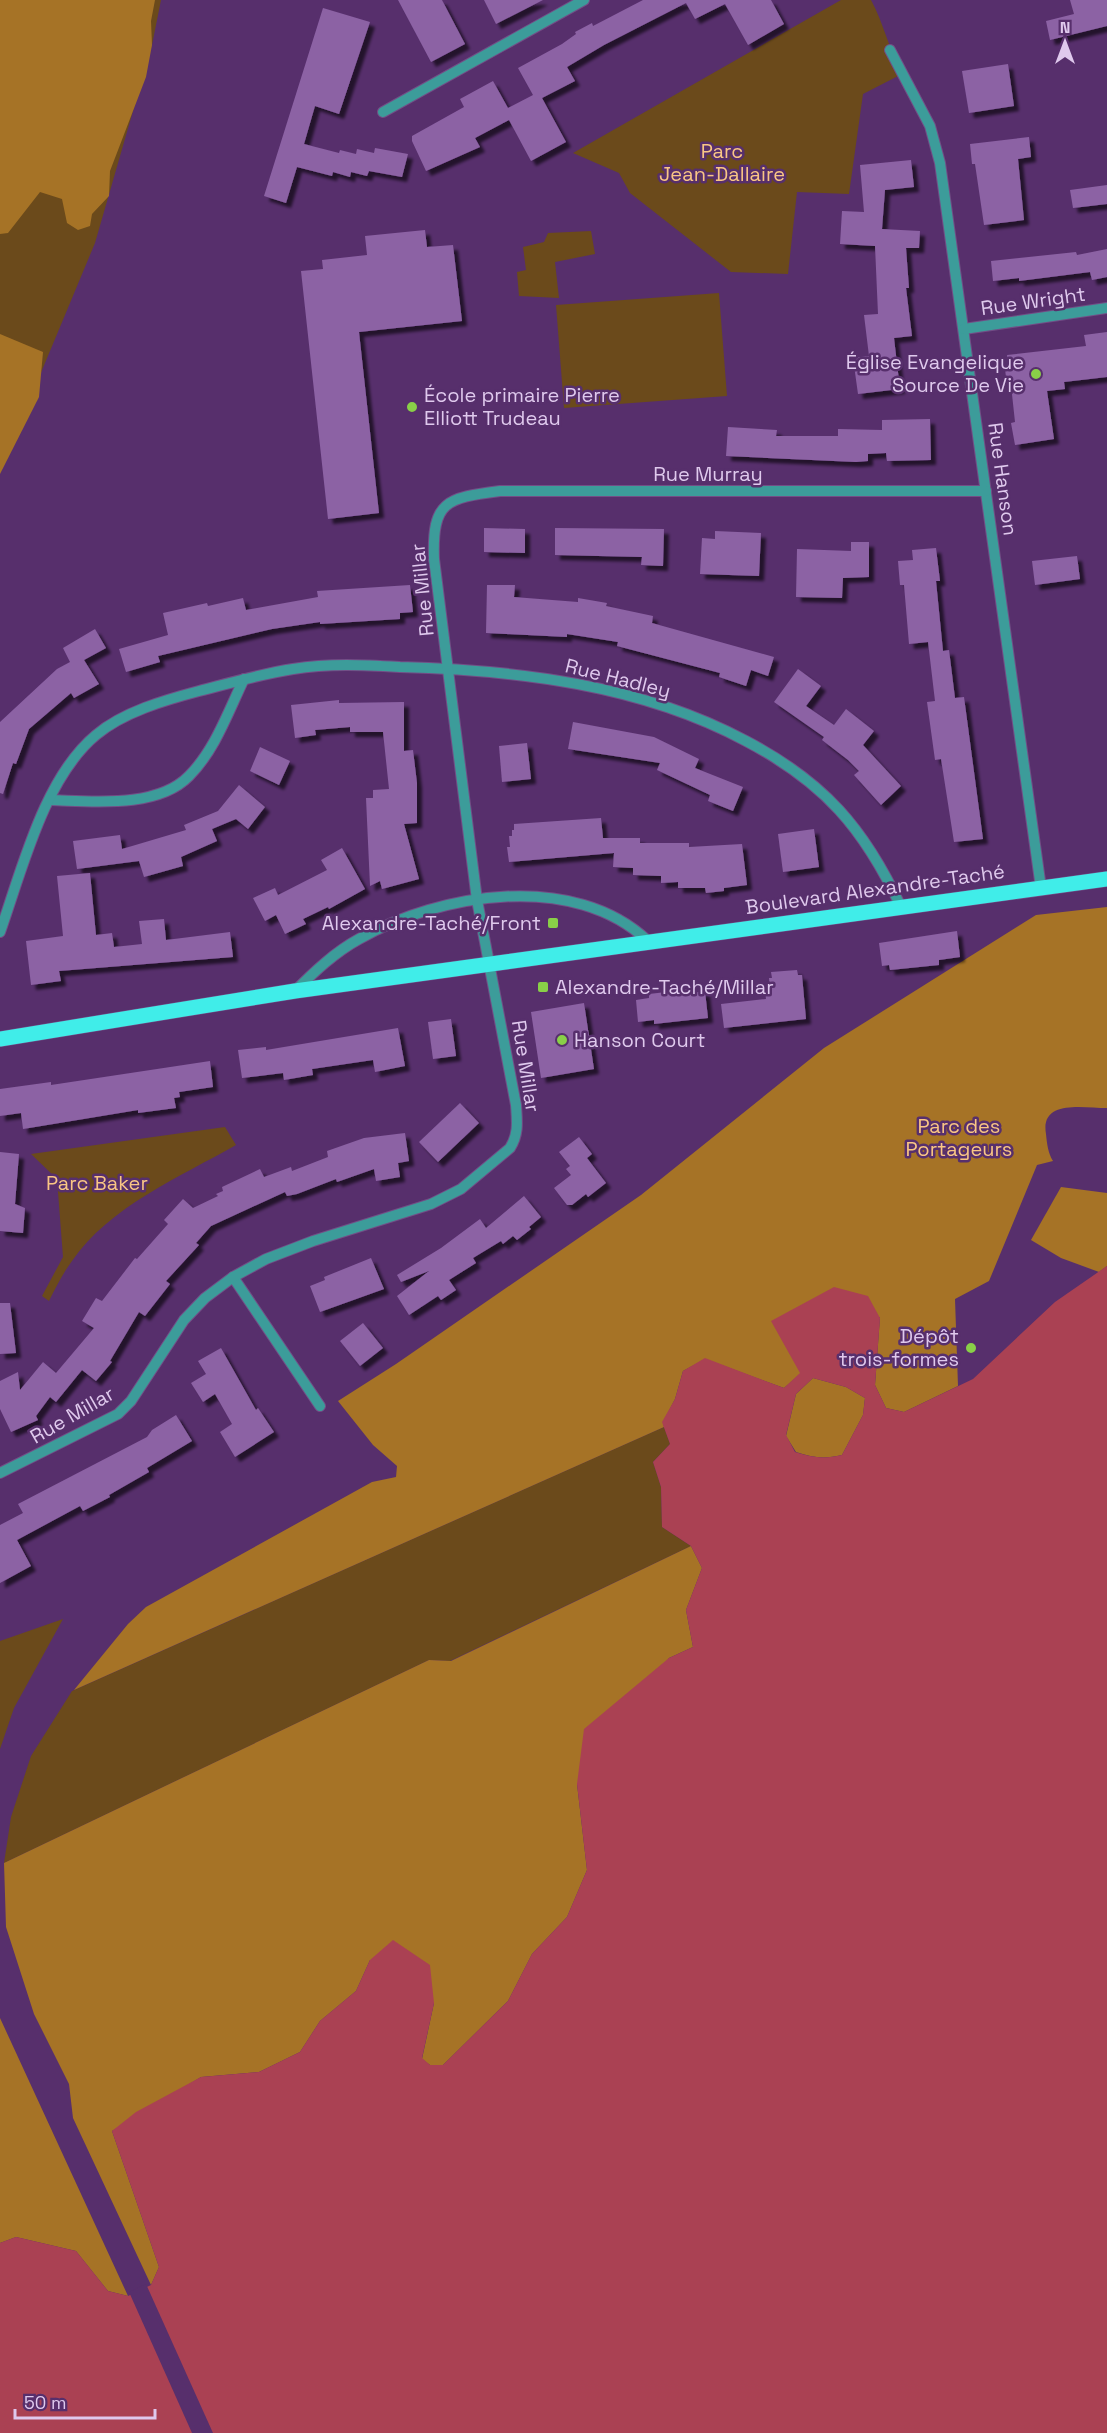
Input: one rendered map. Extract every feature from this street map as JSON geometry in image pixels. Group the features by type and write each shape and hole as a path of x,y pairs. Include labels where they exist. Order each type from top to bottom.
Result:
{"main road":[{"name":"Boulevard Alexandre-Taché","path":"0,1039 295,991 1107,879"}],"street":[{"path":"383,112 584,0"},
{"name":"Rue Hanson","path":"890,50 934,137 964,329 1041,888"},
{"name":"Rue Wright","path":"964,329 1107,308"},
{"name":"Rue Murray","path":"437,515 450,502 473,494 500,491 986,491"},
{"name":"Rue Millar","path":"0,1473 118,1414 131,1401 193,1309 233,1277 266,1259 430,1204 461,1189 510,1148 518,1132 516,1105 477,900 435,559 433,538 437,515"},
{"name":"Rue Hadley","path":"0,932 50,800 78,753 97,734 120,720 178,697 244,679 335,664 448,668 565,681 698,718 747,741 827,795 856,826 901,907"},
{"path":"50,800 109,802 134,800 163,792 188,778 207,753 244,679"},
{"path":"295,991 318,968 358,939 391,924 453,904 477,900 546,897 569,900 612,915 632,926 648,941"},
{"path":"233,1277 320,1406"}],"green space":[{"path":"0,0 161,0 152,45 95,243 0,471"},
{"path":"0,0 155,0 151,21 152,45 146,77 110,171 109,196 92,214 90,226 78,230 67,223 62,199 40,192 8,233 0,234"},
{"name":"Parc Jean-Dallaire","path":"841,0 871,0 902,74 863,94 849,194 797,192 788,274 731,272 630,193 619,173 573,153"},
{"path":"591,231 595,254 555,262 559,298 519,296 517,272 526,270 523,247 544,242 548,233"},
{"path":"719,293 727,396 564,408 556,305"},
{"path":"0,334 43,352 39,397 0,474"},
{"name":"Parc des Portageurs","path":"1107,907 1107,1108 1065,1108 1056,1110 1050,1115 1046,1123 1046,1134 1053,1161 1037,1165 989,1281 955,1299 958,1386 904,1412 886,1408 875,1385 880,1317 784,1388 705,1359 683,1371 675,1399 663,1422 664,1427 74,1690 128,1624 146,1607 372,1482 396,1477 397,1466 373,1445 338,1401 396,1364 641,1195 824,1048 1036,915"},
{"name":"Parc Baker","path":"225,1127 236,1145 147,1194 106,1224 72,1261 49,1301 42,1296 63,1257 57,1179 31,1154"},
{"path":"1061,1187 1107,1193 1107,1266 1099,1272 1061,1258 1031,1240"},
{"path":"813,1378 846,1387 865,1398 863,1415 842,1455 819,1457 796,1452 786,1436 796,1394"},
{"path":"664,1427 670,1444 653,1462 661,1487 662,1527 691,1546 450,1661 429,1660 4,1863 11,1817 31,1756 72,1691"},
{"path":"691,1546 702,1568 686,1610 693,1647 669,1658 577,1784 587,1870 567,1917 532,1954 508,2001 443,2065 430,2065 422,2059 434,2003 370,1960 356,1991 320,2021 300,2052 259,2072 201,2077 112,2131 159,2267 151,2285 73,2118 69,2084 34,2014 6,1927 4,1863 429,1660 451,1661"},
{"path":"63,1619 14,1708 0,1749 0,1641"},
{"path":"0,2018 128,2296 108,2291 76,2251 16,2237 0,2243"}],"shaded area":[{"path":"1107,1266 1107,2433 0,2433 0,2243 16,2237 76,2251 108,2291 128,2296 151,2285 159,2267 112,2131 136,2112 201,2077 259,2072 300,2052 320,2021 356,1991 370,1960 393,1940 430,1965 434,2003 422,2058 430,2065 443,2065 508,2001 532,1954 567,1917 587,1870 577,1784 584,1729 669,1658 693,1647 686,1610 702,1568 691,1546 662,1527 661,1487 653,1462 670,1444 662,1422 675,1399 683,1371 705,1358 784,1388 800,1373 771,1321 834,1287 868,1296 880,1318 875,1385 886,1408 904,1412 973,1379 1055,1302","holes":["813,1378 846,1387 865,1398 863,1415 842,1455 819,1457 795,1452 786,1435 796,1394"]}],"pier":[{"path":"146,2284 213,2433 192,2433 129,2292"}],"building":[{"path":"398,0 442,0 465,44 431,62"},
{"path":"484,0 543,0 496,24"},
{"path":"643,0 771,0 784,24 748,45 725,4 695,19 686,3 604,45 567,67 575,81 542,98 566,142 531,161 509,120 475,138 480,147 426,171 412,141 412,136 464,107 460,99 493,81 508,108 533,95 518,68 562,44 576,34 575,32 592,23 593,26"},
{"path":"1070,0 1107,0 1107,26 1050,40 1046,21 1074,14"},
{"path":"323,8 370,22 339,114 315,106 304,144 339,153 340,150 356,154 357,149 374,153 375,148 408,154 402,177 369,171 367,176 351,172 350,177 333,172 332,176 297,167 286,203 264,196"},
{"path":"1008,64 1014,106 969,113 962,71"},
{"path":"1029,137 1031,157 1018,159 1024,220 984,225 970,144"},
{"path":"911,160 914,187 885,190 882,229 920,231 919,248 906,248 909,288 906,288 912,336 894,338 900,389 858,394 853,358 869,356 864,315 878,314 875,246 840,244 842,211 864,212 860,165"},
{"path":"1107,185 1107,204 1073,208 1070,190"},
{"path":"425,230 427,247 453,245 462,321 359,332 379,513 328,519 301,271 323,269 322,260 367,255 365,236"},
{"path":"1107,249 1107,277 1092,280 1090,272 1019,281 1019,278 993,281 991,261 1076,252 1077,255"},
{"path":"1107,332 1107,377 1064,382 1065,389 1047,391 1054,439 1015,445 1011,423 1015,422 1011,385 1007,385 1005,369 1009,368 1007,355 1086,346 1084,335"},
{"path":"930,419 931,460 887,461 886,453 868,454 868,461 856,462 726,456 728,427 777,430 776,436 838,436 838,429 882,430 882,420"},
{"path":"484,528 525,529 525,553 484,552"},
{"path":"555,528 664,529 663,566 641,565 642,557 555,555"},
{"path":"715,531 761,533 759,576 700,574 702,538 715,539"},
{"path":"851,542 869,542 869,577 843,578 842,598 796,597 797,549 851,551"},
{"path":"936,548 940,581 936,581 943,651 949,650 955,698 964,697 983,839 954,842 941,759 935,760 927,702 935,701 928,642 909,644 904,585 900,585 898,561 913,560 912,550"},
{"path":"1077,556 1080,579 1035,585 1032,561"},
{"path":"410,585 413,612 400,613 400,619 320,624 320,622 272,629 158,656 160,662 126,672 119,649 168,635 163,613 207,603 208,606 243,598 246,610 318,597 317,591"},
{"path":"487,585 515,585 514,597 578,602 578,598 607,603 606,606 653,616 652,623 774,657 768,676 751,670 746,686 719,677 720,673 617,646 618,642 567,634 567,637 486,633"},
{"path":"95,629 106,648 84,660 99,684 74,698 71,693 29,729 16,764 13,763 3,794 0,793 0,722 57,669 70,662 63,648"},
{"path":"798,669 821,686 806,706 834,725 846,709 874,731 863,745 901,786 881,805 854,775 859,771 848,760 822,740 824,737 774,702"},
{"path":"339,700 339,703 404,702 404,751 413,750 417,783 417,823 404,824 419,879 382,889 380,881 370,886 366,798 373,798 373,790 389,789 383,732 350,732 350,727 315,730 316,735 295,738 291,705"},
{"path":"573,722 654,737 699,759 695,768 743,787 733,811 708,801 710,795 657,770 660,763 568,749"},
{"path":"527,743 531,779 502,782 499,746"},
{"path":"260,747 290,761 279,785 250,771"},
{"path":"239,785 265,807 248,829 236,819 212,829 217,841 181,857 183,866 144,877 139,861 77,869 73,841 120,835 122,849 186,830 184,825 218,811"},
{"path":"601,818 603,838 640,838 640,843 689,843 689,847 742,844 747,885 706,893 705,888 678,888 678,882 661,883 661,876 633,875 633,868 613,867 614,853 509,862 507,847 510,847 509,836 512,836 514,824"},
{"path":"814,829 819,867 783,872 778,834"},
{"path":"342,848 365,889 329,909 328,907 303,919 306,924 285,934 276,915 265,921 253,898 275,888 278,895 327,870 321,860"},
{"path":"90,873 96,935 112,933 114,947 142,944 139,921 164,919 166,940 230,932 233,957 59,971 61,981 31,985 26,941 63,936 57,876"},
{"path":"957,931 960,957 939,960 939,965 890,970 889,965 882,966 879,943"},
{"path":"797,970 798,975 802,975 806,1019 724,1028 721,1004 766,999 765,991 770,991 771,972"},
{"path":"692,989 692,993 705,991 708,1018 654,1024 654,1020 638,1022 636,1000 649,998 649,994"},
{"name":"Hanson Court","path":"584,1003 594,1069 541,1078 531,1012"},
{"path":"451,1019 456,1056 433,1059 428,1022"},
{"path":"398,1028 405,1066 375,1072 373,1060 312,1069 313,1075 284,1080 283,1073 242,1078 238,1050 266,1047 266,1050"},
{"path":"210,1061 213,1087 179,1092 180,1097 174,1098 176,1108 138,1113 138,1110 23,1129 21,1113 0,1116 0,1089 51,1082 51,1085"},
{"path":"460,1103 479,1123 438,1162 419,1142"},
{"path":"405,1133 409,1161 398,1163 400,1177 376,1181 374,1169 337,1182 336,1179 297,1194 287,1196 285,1192 211,1226 196,1243 199,1245 166,1281 170,1284 145,1316 139,1312 110,1361 112,1362 96,1381 82,1370 56,1402 50,1397 36,1416 38,1420 11,1432 0,1409 0,1381 18,1372 20,1390 43,1362 56,1373 94,1328 82,1321 96,1298 102,1301 135,1258 137,1259 168,1224 164,1220 183,1199 193,1208 218,1196 216,1194 223,1191 222,1187 260,1169 264,1177 291,1167 292,1171 328,1157 327,1151 364,1138"},
{"path":"579,1137 592,1154 587,1158 606,1183 588,1197 586,1194 572,1205 567,1205 554,1188 571,1175 566,1169 570,1166 559,1152"},
{"path":"0,1152 19,1154 15,1204 25,1208 23,1233 0,1231"},
{"path":"524,1196 541,1217 529,1227 531,1229 517,1240 513,1236 503,1244 501,1241 473,1258 476,1263 449,1280 456,1290 441,1300 438,1296 409,1315 397,1296 429,1271 401,1282 397,1275 441,1248 480,1219 486,1228"},
{"path":"371,1258 384,1289 320,1312 310,1286 325,1280 324,1277"},
{"path":"0,1303 10,1303 16,1353 0,1354"},
{"path":"363,1323 383,1348 360,1366 340,1341"},
{"path":"221,1348 256,1410 258,1408 274,1432 235,1457 220,1432 232,1424 215,1394 203,1402 191,1383 206,1374 198,1361"},
{"path":"176,1415 192,1441 147,1468 149,1472 109,1495 110,1497 83,1511 80,1506 17,1540 31,1566 0,1583 0,1525 23,1513 18,1504 147,1437 152,1430"}],"place":[{"name":"Église Evangelique Source De Vie","path":"1036,374"},
{"name":"École primaire Pierre Elliott Trudeau","path":"412,407"},
{"name":"Alexandre-Taché/Front","path":"553,923"},
{"name":"Alexandre-Taché/Millar","path":"543,987"},
{"name":"Hanson Court","path":"562,1040"},
{"name":"Dépôt trois-formes","path":"971,1348"}]}
